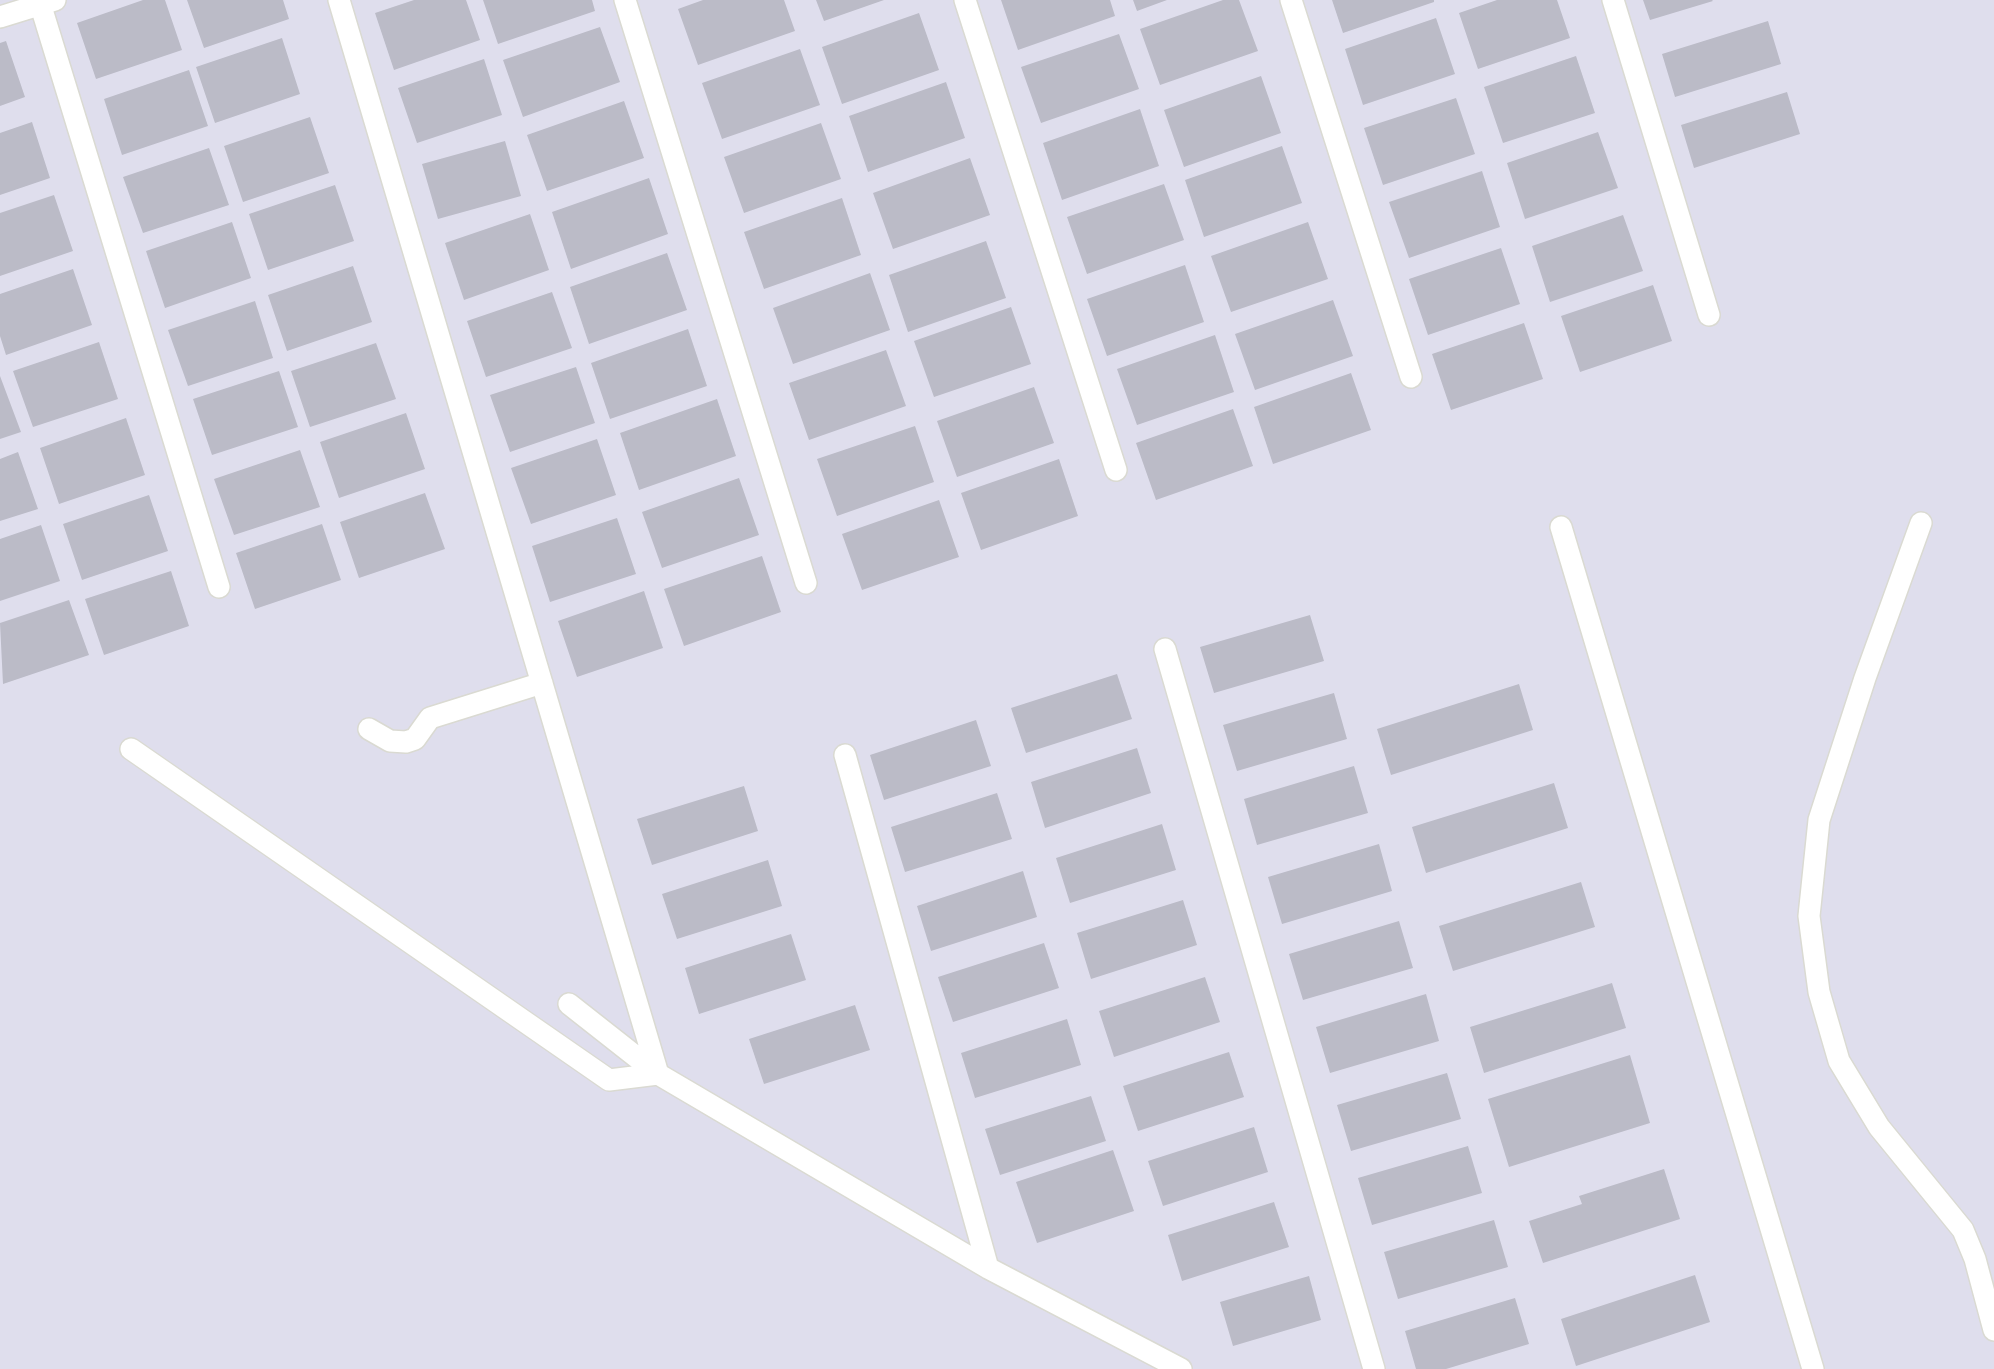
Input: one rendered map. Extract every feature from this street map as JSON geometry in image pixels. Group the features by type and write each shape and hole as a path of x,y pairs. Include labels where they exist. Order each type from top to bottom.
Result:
{"street":[{"path":"340,0 658,1074"},
{"path":"625,0 806,583"},
{"path":"965,0 1116,470"},
{"path":"1292,0 1411,377"},
{"path":"1613,0 1709,315"},
{"path":"0,17 45,2 219,587"},
{"path":"1921,523 1865,678 1819,820 1809,916 1819,992 1839,1061 1879,1127 1963,1230 1975,1259 1994,1331"},
{"path":"1561,527 1813,1369"},
{"path":"1165,649 1374,1369"},
{"path":"369,729 390,741 406,742 415,739 430,718 542,683"},
{"path":"131,748 609,1080 658,1074"},
{"path":"845,755 988,1268"},
{"path":"569,1004 658,1074 988,1268 1181,1369"}],"building":[{"path":"143,0 165,0 182,50 96,79 77,23"},
{"path":"187,0 283,0 289,19 204,48"},
{"path":"414,0 466,0 480,40 394,70 375,13"},
{"path":"483,0 592,0 595,11 498,44"},
{"path":"703,0 784,0 795,31 698,65 678,9"},
{"path":"816,0 884,0 824,21"},
{"path":"1001,0 1110,0 1115,16 1018,50"},
{"path":"1133,0 1167,0 1137,11"},
{"path":"1223,0 1239,0 1258,51 1160,85 1140,29"},
{"path":"1332,0 1434,0 1434,2 1343,33"},
{"path":"1497,0 1557,0 1570,38 1478,69 1459,13"},
{"path":"1643,0 1712,0 1713,1 1650,20"},
{"path":"919,13 939,70 842,104 822,47"},
{"path":"1436,18 1455,74 1363,105 1345,49"},
{"path":"1768,21 1781,64 1675,97 1662,54"},
{"path":"600,27 620,82 523,117 503,60"},
{"path":"1119,34 1139,89 1041,123 1021,67"},
{"path":"282,38 300,94 215,123 196,67"},
{"path":"6,41 25,97 0,106 0,43"},
{"path":"800,49 820,105 722,139 702,83"},
{"path":"1576,56 1595,113 1503,143 1484,87"},
{"path":"484,59 502,115 417,143 398,88"},
{"path":"189,70 208,126 122,155 104,99"},
{"path":"1261,76 1281,133 1184,167 1164,110"},
{"path":"946,82 965,138 868,172 849,116"},
{"path":"1787,92 1800,134 1694,168 1681,125"},
{"path":"1456,98 1475,154 1383,185 1364,128"},
{"path":"624,101 644,158 547,191 527,135"},
{"path":"1140,109 1159,166 1062,200 1043,143"},
{"path":"310,117 329,173 243,202 224,146"},
{"path":"32,122 50,178 0,195 0,133"},
{"path":"821,123 841,179 744,213 724,157"},
{"path":"1598,132 1618,188 1525,219 1507,163"},
{"path":"505,141 521,196 438,219 422,164"},
{"path":"1282,146 1302,203 1204,237 1185,180"},
{"path":"209,148 229,205 143,233 123,177"},
{"path":"970,158 990,215 893,249 873,193"},
{"path":"1482,171 1500,227 1409,258 1389,202"},
{"path":"649,178 668,234 571,269 552,212"},
{"path":"1164,184 1184,240 1087,274 1067,217"},
{"path":"335,185 354,241 268,270 249,214"},
{"path":"54,195 73,251 0,276 0,213"},
{"path":"842,198 861,255 764,289 744,232"},
{"path":"530,214 549,270 464,300 445,243"},
{"path":"1623,215 1643,271 1550,302 1532,246"},
{"path":"232,222 251,278 165,308 146,251"},
{"path":"1308,222 1328,279 1231,312 1211,256"},
{"path":"986,241 1006,298 908,332 889,275"},
{"path":"1501,248 1520,304 1428,335 1409,279"},
{"path":"667,253 687,310 589,344 570,287"},
{"path":"1185,265 1204,322 1107,356 1087,299"},
{"path":"353,266 372,322 287,351 268,295"},
{"path":"73,269 92,325 6,355 0,336 0,294"},
{"path":"870,273 890,330 793,364 773,308"},
{"path":"1653,285 1672,341 1580,372 1561,316"},
{"path":"552,292 572,348 486,377 467,321"},
{"path":"1333,300 1353,356 1255,390 1235,334"},
{"path":"255,301 273,358 188,386 168,330"},
{"path":"1011,307 1031,364 934,397 914,341"},
{"path":"1524,323 1543,379 1451,410 1432,354"},
{"path":"688,329 707,386 610,419 591,363"},
{"path":"1215,335 1234,392 1137,425 1117,369"},
{"path":"99,342 118,399 33,427 13,371"},
{"path":"376,343 396,399 310,427 291,371"},
{"path":"886,350 906,406 809,440 789,383"},
{"path":"576,367 595,423 510,452 490,395"},
{"path":"279,371 298,427 212,455 193,399"},
{"path":"1351,373 1371,430 1273,464 1254,407"},
{"path":"0,376 21,432 0,439"},
{"path":"1034,387 1054,443 957,477 937,421"},
{"path":"717,399 736,456 639,490 620,433"},
{"path":"1233,409 1253,466 1156,500 1136,443"},
{"path":"406,413 425,469 339,498 320,442"},
{"path":"126,418 145,475 59,504 40,448"},
{"path":"915,426 934,482 837,516 817,459"},
{"path":"597,439 616,495 531,524 511,468"},
{"path":"300,450 320,507 234,535 214,479"},
{"path":"18,452 38,509 0,521 0,459"},
{"path":"1059,459 1078,516 981,550 961,493"},
{"path":"739,478 759,535 662,568 642,512"},
{"path":"425,493 445,549 359,578 340,522"},
{"path":"149,495 168,551 82,580 63,524"},
{"path":"939,500 959,557 862,590 842,534"},
{"path":"617,518 636,574 550,602 532,546"},
{"path":"322,524 341,580 255,609 236,553"},
{"path":"41,525 60,581 0,601 0,539"},
{"path":"762,556 781,612 684,646 664,589"},
{"path":"171,571 189,626 104,655 85,599"},
{"path":"644,591 663,648 577,677 558,621"},
{"path":"69,600 89,655 3,684 0,623"},
{"path":"1310,615 1324,661 1214,693 1200,647"},
{"path":"1117,674 1132,719 1026,753 1011,708"},
{"path":"1519,684 1533,730 1391,775 1377,729"},
{"path":"1334,693 1347,739 1237,771 1223,725"},
{"path":"976,720 991,766 884,800 870,755"},
{"path":"1137,748 1151,793 1045,828 1031,782"},
{"path":"1354,766 1368,813 1257,845 1244,799"},
{"path":"1554,783 1568,828 1426,873 1412,827"},
{"path":"744,786 758,831 652,865 637,819"},
{"path":"997,793 1012,839 905,872 891,827"},
{"path":"1162,824 1176,870 1070,903 1056,858"},
{"path":"1379,844 1392,891 1282,924 1268,877"},
{"path":"768,860 782,906 677,939 662,894"},
{"path":"1023,871 1037,917 931,951 917,906"},
{"path":"1581,882 1595,927 1453,971 1439,926"},
{"path":"1183,900 1197,945 1091,979 1077,933"},
{"path":"1399,921 1413,968 1303,1000 1289,954"},
{"path":"791,934 806,980 699,1014 685,968"},
{"path":"1044,943 1059,988 953,1022 938,977"},
{"path":"1205,977 1220,1022 1114,1057 1099,1011"},
{"path":"1612,983 1626,1028 1484,1073 1470,1027"},
{"path":"1426,994 1439,1041 1330,1073 1316,1027"},
{"path":"855,1005 870,1050 764,1084 749,1039"},
{"path":"1067,1019 1081,1065 975,1098 961,1053"},
{"path":"1229,1052 1244,1097 1138,1131 1123,1086"},
{"path":"1630,1055 1650,1123 1509,1167 1488,1099"},
{"path":"1447,1073 1461,1119 1351,1151 1337,1105"},
{"path":"1091,1096 1106,1141 1000,1175 985,1129"},
{"path":"1254,1127 1268,1172 1163,1206 1148,1161"},
{"path":"1468,1146 1482,1193 1372,1225 1358,1178"},
{"path":"1113,1150 1134,1211 1037,1243 1016,1182"},
{"path":"1664,1169 1680,1219 1543,1263 1529,1221 1582,1204 1579,1196"},
{"path":"1274,1202 1289,1247 1182,1281 1168,1235"},
{"path":"1494,1220 1508,1267 1398,1299 1384,1252"},
{"path":"1695,1275 1710,1322 1576,1366 1561,1319"},
{"path":"1309,1276 1321,1320 1233,1346 1220,1302"},
{"path":"1515,1298 1529,1344 1446,1369 1416,1369 1405,1331"}]}
